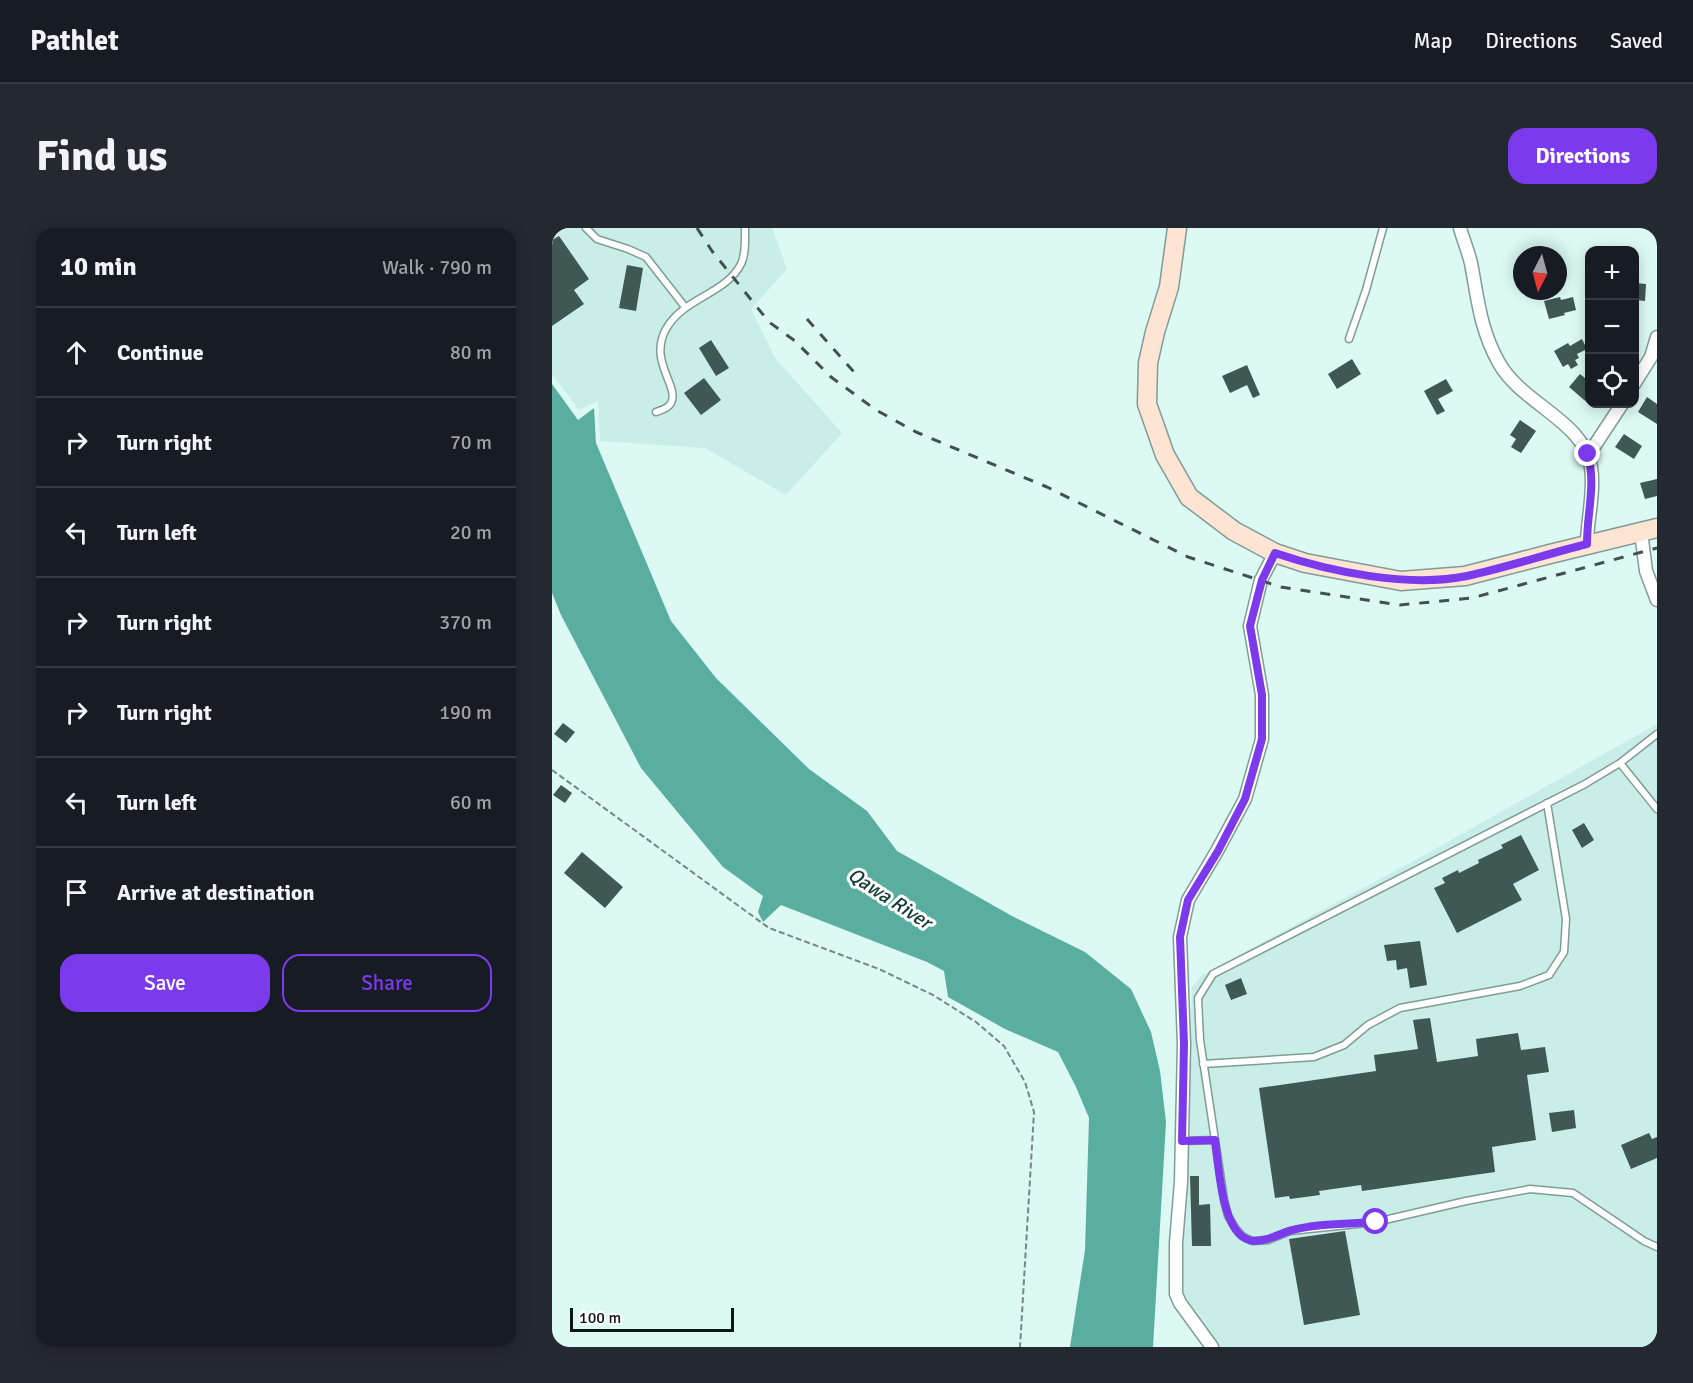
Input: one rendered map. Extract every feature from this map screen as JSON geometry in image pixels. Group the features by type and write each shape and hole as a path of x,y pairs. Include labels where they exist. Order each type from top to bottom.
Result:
{"main road":[{"path":"1177,228 1169,288 1148,363 1147,404 1165,455 1189,497 1234,531 1275,553 1305,563 1401,581 1466,576 1649,530"}],"street":[{"path":"1460,228 1470,261 1480,318 1486,338 1500,365 1527,396 1563,423 1576,436 1588,454 1593,487 1587,523 1587,544"},
{"path":"1639,377 1651,357 1657,337"},
{"path":"1588,454 1619,408"},
{"path":"1649,530 1646,571 1657,600"},
{"path":"1212,1347 1180,1304 1176,1294 1184,1044 1180,937 1188,900 1218,851 1245,799 1262,739 1262,695 1250,626 1262,580 1275,553"}],"lane":[{"path":"586,228 597,239 646,257 685,307"},
{"path":"656,412 668,407 672,402 673,393 659,353 661,337 670,321 685,307 733,277 742,262 745,228"},
{"path":"1349,339 1366,290 1383,228"},
{"path":"1657,734 1620,763 1585,784 1213,975 1198,998 1203,1064 1228,1216 1242,1236 1252,1241 1268,1240 1290,1231 1376,1222 1530,1189 1573,1193 1644,1241 1657,1247"},
{"path":"1620,763 1657,809"},
{"path":"1203,1064 1314,1057 1344,1045 1368,1025 1400,1008 1520,986 1549,975 1564,952 1566,919 1547,803"},
{"path":"1182,1141 1215,1140"}],"path":[{"path":"552,770 769,928 879,969 933,995 976,1022 1004,1046 1025,1082 1034,1112 1020,1347"}],"shaded area":[{"path":"552,228 772,228 787,269 751,309 775,358 842,433 786,495 705,448 600,441 598,401 579,410 552,374"},
{"path":"1657,724 1657,1347 1218,1347 1182,1291 1192,987 1202,975 1421,857"}],"water":[{"name":"Qawa River","path":"552,384 578,420 594,408 596,443 671,621 716,678 809,769 867,811 897,851 1012,916 1085,952 1131,989 1151,1032 1160,1071 1166,1122 1153,1347 1070,1347 1085,1250 1089,1118 1058,1052 1005,1029 948,997 944,971 927,962 781,905 763,922 758,912 763,896 723,867 641,768 561,615 552,593"}],"building":[{"path":"559,236 589,279 574,290 584,304 552,326 552,240"},
{"path":"627,265 643,268 636,311 619,308"},
{"path":"1639,283 1646,284 1645,301 1639,300"},
{"path":"1573,297 1576,310 1549,319 1544,301 1567,300"},
{"path":"1582,339 1585,345 1585,350 1577,354 1579,358 1575,360 1578,365 1571,369 1568,364 1563,367 1554,351 1568,343 1570,346"},
{"path":"711,340 729,368 716,376 699,348"},
{"path":"1352,359 1361,374 1337,389 1328,374"},
{"path":"1247,365 1260,395 1253,398 1247,385 1230,393 1222,376"},
{"path":"1580,374 1585,378 1585,401 1569,387"},
{"path":"704,378 721,400 701,415 684,393"},
{"path":"1446,379 1453,391 1438,399 1445,411 1437,415 1424,391"},
{"path":"1647,397 1657,404 1657,424 1638,412"},
{"path":"1520,420 1536,431 1521,453 1511,447 1516,439 1510,435"},
{"path":"1624,434 1642,446 1634,459 1615,447"},
{"path":"1657,479 1657,496 1645,499 1640,483"},
{"path":"563,723 575,732 566,743 554,734"},
{"path":"561,785 572,793 565,803 553,795"},
{"path":"1584,823 1594,840 1582,848 1572,830"},
{"path":"1521,835 1539,870 1513,884 1522,900 1457,933 1434,888 1445,883 1442,878 1479,863 1478,860 1503,848 1501,845"},
{"path":"582,852 623,887 605,908 564,873"},
{"path":"1420,941 1427,985 1410,988 1407,968 1397,970 1396,960 1387,961 1384,945"},
{"path":"1241,978 1247,994 1231,1000 1225,985"},
{"path":"1430,1018 1437,1062 1478,1056 1476,1039 1518,1033 1521,1050 1545,1047 1549,1072 1527,1075 1536,1140 1492,1147 1495,1172 1362,1191 1361,1185 1319,1191 1320,1195 1290,1199 1289,1196 1275,1198 1259,1088 1376,1071 1374,1055 1418,1049 1413,1020"},
{"path":"1574,1110 1576,1128 1552,1132 1549,1113"},
{"path":"1649,1133 1652,1139 1657,1137 1657,1158 1631,1169 1621,1145"},
{"path":"1190,1176 1199,1176 1199,1205 1210,1204 1211,1246 1192,1246"},
{"path":"1345,1231 1360,1315 1304,1325 1289,1239"}],"railway":[{"path":"697,228 712,251 769,322 795,341 831,377 876,410 916,432 1047,487 1188,557 1281,587 1400,605 1472,598 1657,548"},
{"path":"807,319 854,372"}],"route":[{"path":"1376,1222 1290,1231 1268,1240 1252,1241 1242,1236 1228,1216 1215,1140 1182,1141 1184,1044 1180,937 1188,900 1218,851 1245,799 1262,739 1262,695 1250,626 1262,580 1275,553 1305,563 1401,581 1466,576 1587,544 1587,523 1593,487 1592,468 1588,454"}]}
